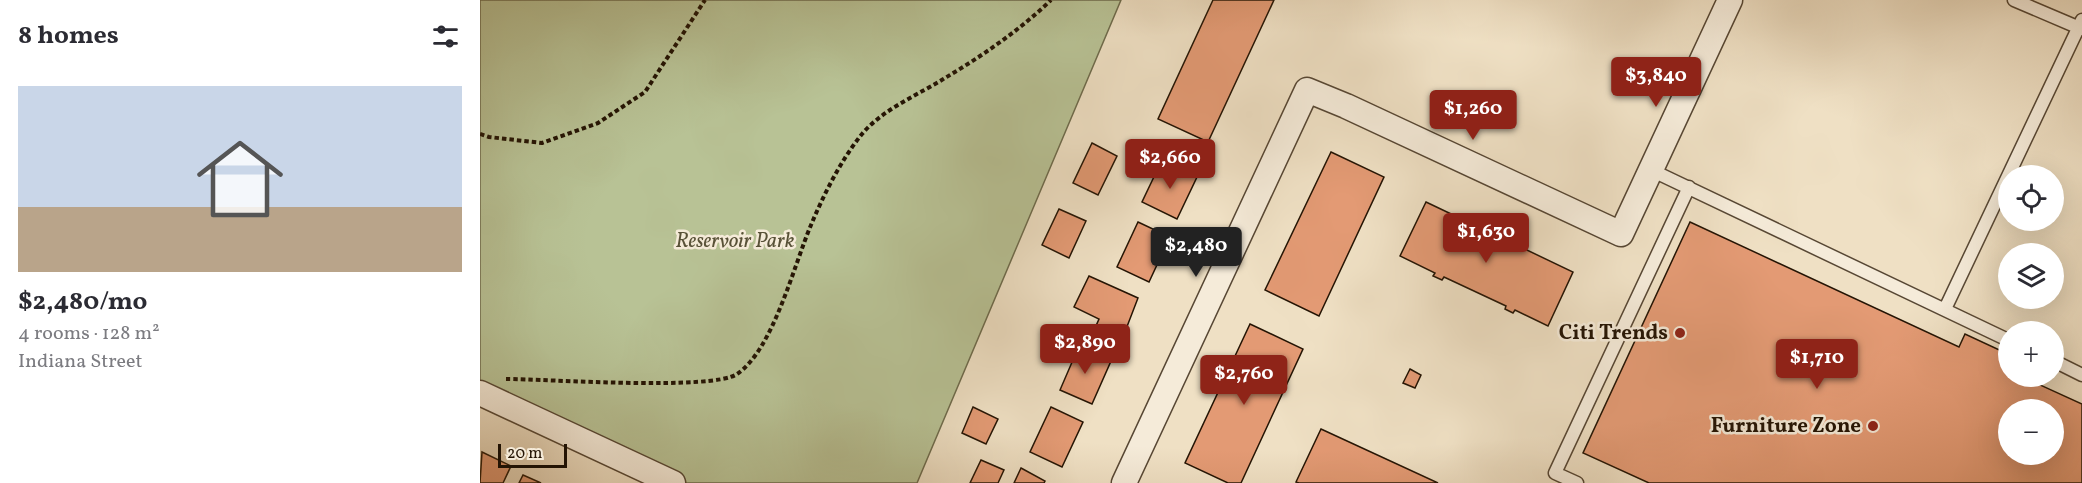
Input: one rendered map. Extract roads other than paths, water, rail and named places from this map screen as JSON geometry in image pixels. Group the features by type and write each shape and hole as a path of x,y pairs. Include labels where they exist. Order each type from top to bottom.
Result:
{"street":[{"path":"1124,483 1306,90 1346,106 1621,234 1730,0"},
{"path":"480,393 673,483"}],"lane":[{"path":"1945,309 2081,25 2014,0"},
{"path":"1650,170 1998,335"},
{"path":"1576,483 1556,473 1689,187"},
{"path":"2064,366 2082,375"}],"place":[{"name":"Citi Trends","path":"1680,333"},
{"name":"Furniture Zone","path":"1873,426"}],"park label":[{"name":"Reservoir Park","path":"735,241"}]}
